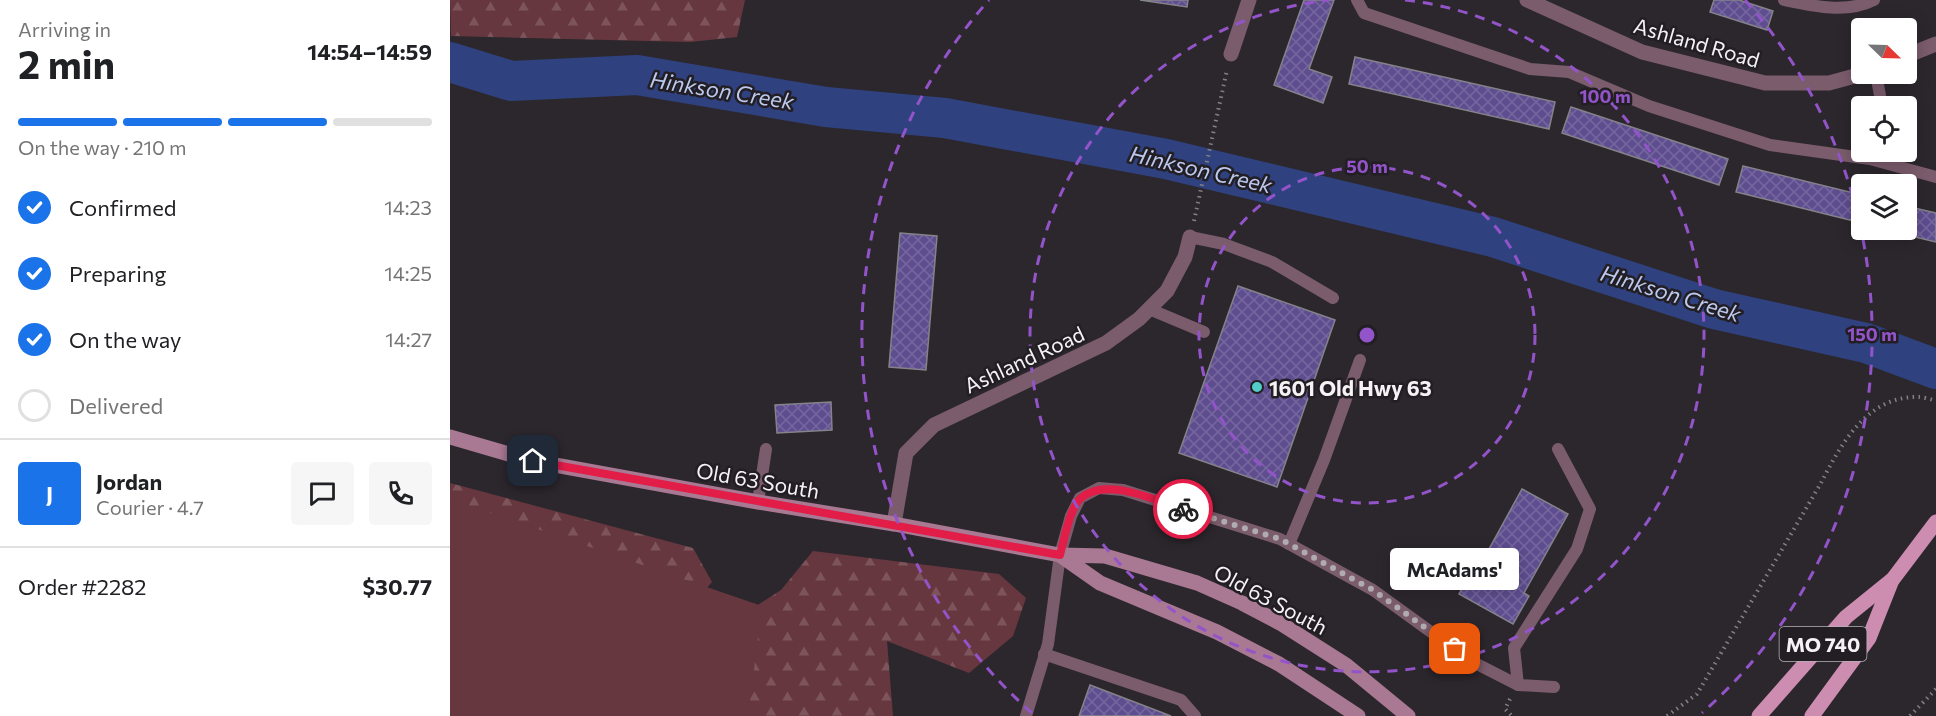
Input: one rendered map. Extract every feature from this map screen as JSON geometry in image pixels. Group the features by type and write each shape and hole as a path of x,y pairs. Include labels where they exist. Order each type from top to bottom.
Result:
{"main road":[{"name":"Old 63 South","path":"450,437 533,461 758,502 894,524 1060,555 1105,556 1197,583 1280,623 1346,665 1408,716"},
{"name":"MO 740","path":"1759,716 1846,617 1893,579 1936,522"},
{"name":"Old 63 South","path":"1060,555 1100,584 1218,632 1280,664 1358,716"},
{"name":"MO 740","path":"1812,716 1869,638 1893,579"}],"street":[{"path":"1231,54 1249,0"},
{"name":"Ashland Road","path":"1527,0 1642,52 1765,83 1829,83 1851,77"},
{"path":"1917,52 1936,44"},
{"name":"Ashland Road","path":"894,524 906,453 934,425 1106,344 1138,319 1167,291 1185,258 1190,237"}],"lane":[{"path":"1357,0 1364,13 1530,69 1569,72 1649,106 1770,145 1851,153"},
{"path":"1784,0 1824,8 1866,4 1874,0"},
{"path":"1892,162 1936,177"},
{"path":"1190,237 1224,244 1272,262 1334,298"},
{"path":"1149,309 1203,332"},
{"path":"1289,544 1324,460 1360,360"},
{"path":"758,502 766,449"},
{"path":"1518,685 1514,648 1577,549 1590,509 1558,449"},
{"path":"1026,716 1048,644 1060,555 1071,516 1080,498 1100,488 1123,490 1280,539 1373,590 1471,661 1518,685 1554,687"},
{"path":"1044,654 1181,700 1195,716"}],"path":[{"path":"1197,208 1222,86"},
{"path":"1667,716 1696,694 1821,483 1839,448 1858,423 1889,401 1918,397 1936,401"},
{"path":"1910,716 1936,689"}],"green space":[{"path":"450,0 745,0 737,37 690,42 451,36"},
{"path":"450,483 693,548 712,582 685,613 450,716"},
{"path":"450,499 762,606 748,716 450,716"},
{"path":"813,551 999,574 1026,598 1013,636 969,673 887,641 893,716 608,716 676,658 781,590"}],"building":[{"path":"1140,0 1188,0 1187,7"},
{"path":"1304,0 1334,0 1309,69 1332,77 1323,103 1274,85"},
{"path":"1714,0 1739,0 1773,11 1767,30 1710,12"},
{"path":"1355,57 1555,102 1549,129 1349,84"},
{"path":"1571,107 1728,159 1719,185 1562,133"},
{"path":"1743,166 1851,192 1851,220 1736,192"},
{"path":"1917,209 1936,213 1936,242 1917,237"},
{"path":"900,233 937,236 926,370 889,367"},
{"name":"1601 Old Hwy 63","path":"1238,286 1335,320 1277,487 1179,453"},
{"path":"831,402 832,430 777,433 775,405"},
{"path":"1522,489 1568,514 1524,593 1529,596 1513,624 1459,594 1474,567 1478,569"},
{"path":"1090,685 1171,716 1079,716"}],"waterway":[{"name":"Hinkson Creek","path":"450,62 511,81 637,75 826,107 945,118 1166,159 1493,237 1714,309 1866,343 1936,369"}],"way so far":[{"path":"1183,509 1280,539 1373,590 1455,649"}],"place":[{"name":"1601 Old Hwy 63","path":"1257,387"},
{"name":"McAdams'","path":"1455,649"}],"route":[{"path":"533,461 1060,555 1071,516 1080,498 1100,488 1123,490 1183,509"}]}
